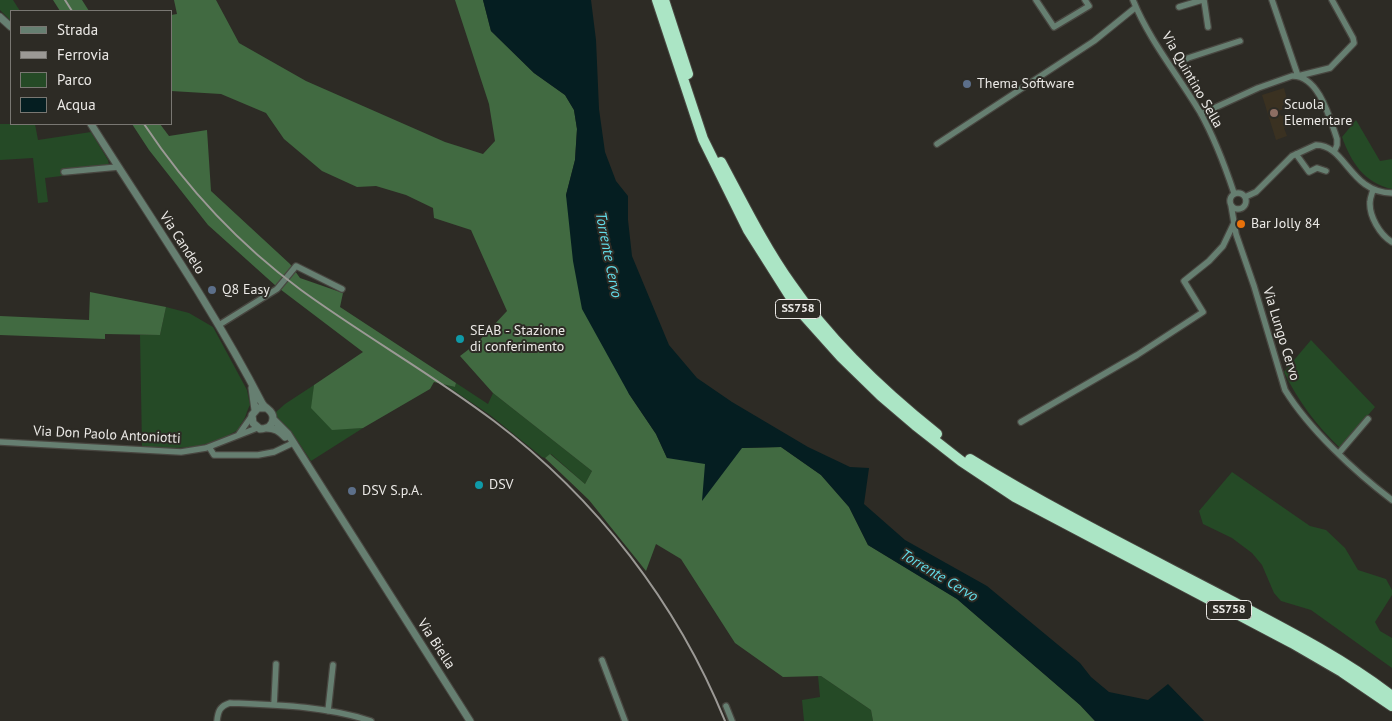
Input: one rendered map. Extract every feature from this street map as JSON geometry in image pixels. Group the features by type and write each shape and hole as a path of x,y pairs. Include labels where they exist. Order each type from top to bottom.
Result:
{"highway":[{"name":"SS758","path":"657,0 703,138 748,230 798,309 841,357 880,396 961,461 1015,497 1292,643 1342,672 1392,706"},
{"name":"SS758","path":"664,0 707,135 755,225 791,284 823,326 846,352 926,425 967,457 1021,491 1295,635 1346,664 1392,696"}],"street":[{"path":"1036,0 1054,27 1089,6 1086,0"},
{"name":"Via Quintino Sella","path":"1133,0 1141,20 1201,114 1226,167 1234,193"},
{"path":"1179,7 1203,0 1208,27"},
{"path":"1272,0 1298,76 1318,90 1337,139 1334,152"},
{"path":"1201,114 1258,88 1292,76 1330,68 1354,43 1333,0"},
{"path":"937,144 1094,41 1136,8"},
{"path":"0,17 10,26"},
{"path":"1182,61 1240,41"},
{"name":"Via Candelo","path":"92,125 219,325 265,408"},
{"path":"1245,197 1256,192 1292,156 1316,145 1326,147 1334,152 1360,182 1373,190 1392,193"},
{"path":"1296,154 1309,172 1317,168 1326,171"},
{"path":"64,172 118,167"},
{"path":"1373,190 1370,202 1371,214 1382,234 1392,242"},
{"path":"1232,215 1242,208 1246,202 1242,193 1234,193 1231,197 1231,205 1237,209 1242,208"},
{"name":"Via Lungo Cervo","path":"1231,205 1234,223 1285,390 1311,425 1338,454 1392,500"},
{"path":"1021,422 1137,355 1203,312 1184,281 1224,246 1234,223"},
{"path":"219,325 277,289 296,266 342,289"},
{"name":"Via Candelo","path":"249,378 254,394 255,410"},
{"path":"265,408 270,411 273,419 288,434 293,443 279,431 257,428 251,417 255,410 265,408"},
{"name":"Via Don Paolo Antoniotti","path":"239,434 251,417"},
{"path":"266,428 273,419"},
{"path":"1338,454 1368,419"},
{"name":"Via Don Paolo Antoniotti","path":"0,442 181,452 209,448 257,428"},
{"path":"209,448 211,455 258,455 274,452 293,443"},
{"name":"Via Biella","path":"293,443 470,721"},
{"path":"602,660 625,721"},
{"path":"274,705 276,664"},
{"path":"328,711 333,665"},
{"path":"217,721 218,712 222,705 230,703 306,707 371,721"},
{"path":"726,706 732,721"}],"shaded area":[{"name":"Scuola Elementare","path":"1284,88 1288,103 1282,106 1283,109 1279,111 1281,116 1285,115 1288,126 1284,128 1287,136 1276,140 1262,95"}],"green space":[{"path":"0,0 13,0 19,10 10,10 10,20 0,10"},
{"path":"53,0 82,0 88,10 59,10"},
{"path":"174,0 216,0 239,43 306,81 445,142 483,154 495,141 489,104 455,0 483,0 491,31 534,73 565,95 574,110 577,129 575,160 566,195 629,394 656,434 667,458 742,448 781,447 821,475 849,507 868,545 957,599 1080,705 1095,721 873,721 871,710 821,676 783,677 735,643 681,559 656,544 646,571 589,500 545,458 550,454 585,484 592,471 493,393 460,356 477,343 507,311 471,230 434,218 433,208 406,195 376,186 357,187 322,171 284,139 266,113 221,94 172,91 172,15 177,14"},
{"path":"1356,120 1380,161 1392,159 1392,189 1366,177 1354,163 1342,137"},
{"path":"0,124 35,125 38,140 91,132 108,160 110,170 45,178 48,202 38,203 33,158 0,160"},
{"path":"133,125 161,125 169,136 207,130 211,191 290,264 300,278 343,293 340,307 456,383 455,387 434,382 430,389 363,428 332,430 311,408 314,385 363,352 276,286 208,225 149,150"},
{"path":"90,292 166,307 160,335 105,334 105,339 0,335 0,316 89,320"},
{"path":"166,307 189,313 213,327 247,390 250,405 240,425 241,428 216,441 182,448 142,447 140,335 160,335"},
{"path":"1311,340 1375,407 1340,448 1309,413 1295,393 1284,372"},
{"path":"456,383 488,404 493,393 592,471 585,484 551,454 545,458 542,457 490,415 444,384 455,387"},
{"path":"314,385 312,408 332,429 363,428 311,461 291,431 276,416 276,412"},
{"path":"1232,472 1310,526 1326,530 1345,548 1358,570 1386,579 1392,590 1392,595 1375,622 1380,631 1392,638 1392,668 1311,610 1281,601 1274,593 1262,565 1252,553 1232,538 1203,524 1199,511"},
{"path":"818,676 821,676 871,710 873,721 804,721 802,700 820,697"}],"water":[{"name":"Torrente Cervo","path":"483,0 591,0 596,40 599,109 605,152 616,181 628,196 628,220 632,256 669,345 697,378 732,402 808,447 850,467 869,468 864,504 905,540 987,586 1080,663 1091,677 1109,692 1148,700 1168,684 1204,721 1095,721 1080,705 957,599 868,545 849,507 821,475 781,447 742,448 702,501 705,464 667,458 656,434 629,394 582,309 573,261 566,195 575,160 577,129 574,110 565,95 534,73 491,31"}],"railway":[{"path":"65,0 71,10"},
{"path":"145,125 178,170 215,214 278,273 494,421 531,451 566,484 630,556 658,595 683,635 725,721"}],"place":[{"name":"Thema Software","path":"967,84"},
{"name":"Scuola Elementare","path":"1274,113"},
{"name":"Bar Jolly 84","path":"1241,224"},
{"name":"Q8 Easy","path":"212,290"},
{"name":"SEAB - Stazione di conferimento","path":"460,339"},
{"name":"DSV","path":"479,485"},
{"name":"DSV S.p.A.","path":"352,491"}]}
